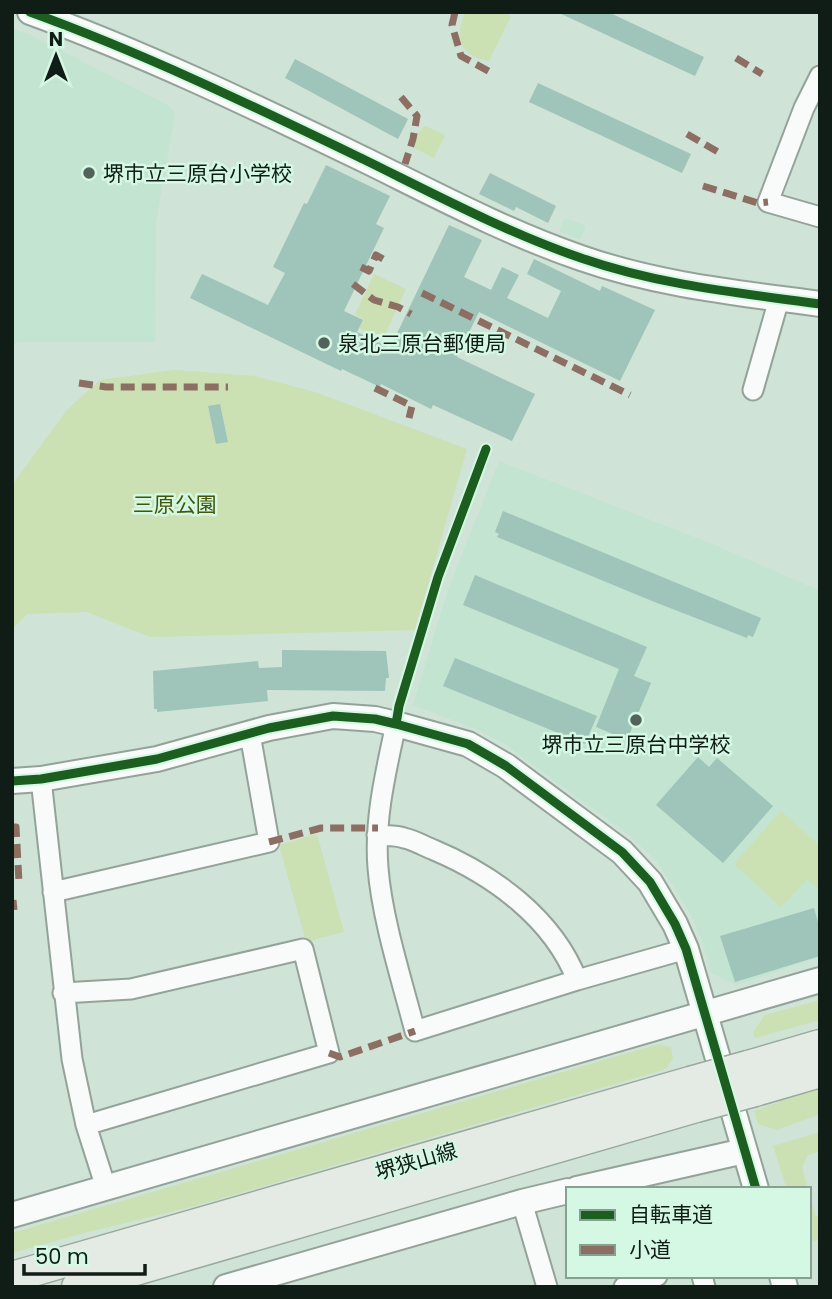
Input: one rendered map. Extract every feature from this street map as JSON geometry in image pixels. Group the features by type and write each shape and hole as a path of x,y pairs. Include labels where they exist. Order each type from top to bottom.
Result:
{"main road":[{"name":"堺狭山線","path":"77,1287 751,1078 820,1045"},
{"name":"堺狭山線","path":"751,1078 820,1072"},
{"name":"堺狭山線","path":"12,1277 693,1095"}],"street":[{"path":"30,12 67,19 499,225 555,249 679,285 820,304"},
{"path":"820,76 812,110 768,202 820,217"},
{"path":"753,390 779,299"},
{"path":"12,781 41,779 157,759 250,733 333,716 375,719 468,744 506,766 622,852 650,882 675,924 686,950 755,1187"},
{"path":"396,724 382,789 377,835 378,869 415,1031 686,950"},
{"path":"53,892 269,842 250,733"},
{"path":"41,779 72,1059 86,1125 106,1188"},
{"path":"377,835 403,837 462,862 507,891 545,927 569,959 577,981"},
{"path":"63,993 131,989 303,950 329,1053 86,1125"},
{"path":"12,1215 820,980"},
{"path":"586,1187 744,1150"},
{"path":"226,1287 566,1191"},
{"path":"522,1202 547,1287"},
{"path":"624,1287 651,1278"}],"shaded area":[{"name":"堺市立三原台小学校","path":"12,29 29,34 169,106 175,113 156,222 155,342 19,342 12,345"},
{"path":"565,218 586,226 580,239 559,231"},
{"name":"堺市立三原台中学校","path":"499,461 715,545 820,591 820,957 736,985 711,973 694,921 678,893 657,862 629,835 502,742 413,705 448,590"}],"green space":[{"path":"466,12 504,12 511,16 489,61 472,55 462,44 460,30"},
{"path":"425,126 445,135 434,158 414,148 418,133"},
{"path":"374,274 406,289 383,339 359,328 363,319 355,315"},
{"name":"三原公園","path":"174,370 255,376 315,392 467,449 415,630 150,637 87,612 27,614 12,629 12,485 67,410 100,380"},
{"path":"781,811 820,846 820,890 807,879 781,907 734,864"},
{"path":"317,834 344,932 306,942 279,845"},
{"path":"820,1000 820,1020 755,1038 753,1032 765,1015"},
{"path":"659,1044 671,1047 673,1058 666,1069 195,1206 12,1253 12,1233"},
{"path":"820,1083 820,1114 777,1130 758,1124 754,1111 779,1102 785,1094"},
{"path":"820,1132 820,1151 808,1155 802,1167 807,1187 786,1187 773,1146"},
{"path":"811,1201 815,1215 820,1219 820,1239 811,1239"}],"building":[{"path":"557,12 608,12 704,57 695,76"},
{"path":"295,59 408,119 398,139 285,78"},
{"path":"538,83 691,154 682,173 529,102"},
{"path":"326,165 390,196 376,224 384,228 344,311 363,320 357,332 390,348 449,225 482,240 464,277 491,290 502,267 519,275 507,298 548,318 561,291 527,274 534,259 600,291 602,286 655,310 620,381 479,312 457,357 535,394 512,441 433,405 431,409 381,384 380,387 342,369 341,371 190,298 202,274 268,305 285,273 273,267"},
{"path":"490,173 556,206 548,223 516,207 514,211 479,194"},
{"path":"220,404 228,442 216,444 208,406"},
{"path":"503,511 761,618 753,637 748,635 747,638 652,601 497,537 499,534 495,532"},
{"path":"475,575 647,647 634,676 651,683 627,740 596,727 619,669 463,605"},
{"path":"282,650 386,651 389,678 386,678 385,691 267,690 268,701 157,712 157,709 154,709 153,671 258,661 259,668 282,667"},
{"path":"455,658 597,716 585,744 443,686"},
{"path":"698,757 709,767 717,758 773,806 723,863 656,805"},
{"path":"814,908 820,929 820,956 735,982 720,936"}],"marked path":[{"path":"455,12 452,25 461,56 490,72"},
{"path":"736,58 762,74"},
{"path":"401,97 417,116 405,164"},
{"path":"687,134 718,152"},
{"path":"703,186 758,203 768,202"},
{"path":"361,267 369,271 376,255 383,259"},
{"path":"353,284 374,300 411,314"},
{"path":"422,293 630,395"},
{"path":"79,383 106,387 228,387"},
{"path":"375,388 412,406 409,418"},
{"path":"12,827 16,827 19,882"},
{"path":"269,842 321,828 378,828"},
{"path":"13,900 14,910"},
{"path":"329,1053 340,1057 415,1031"}],"cycle path":[{"path":"30,12 201,82 474,213 581,258 669,282 820,304"},
{"path":"396,724 438,577 486,449"},
{"path":"12,781 41,779 157,759 269,728 333,716 375,719 468,744 506,766 622,852 650,882 675,924 686,949 755,1187"}],"place":[{"name":"堺市立三原台小学校","path":"89,173"},
{"name":"泉北三原台郵便局","path":"324,343"},
{"name":"堺市立三原台中学校","path":"636,720"}]}
